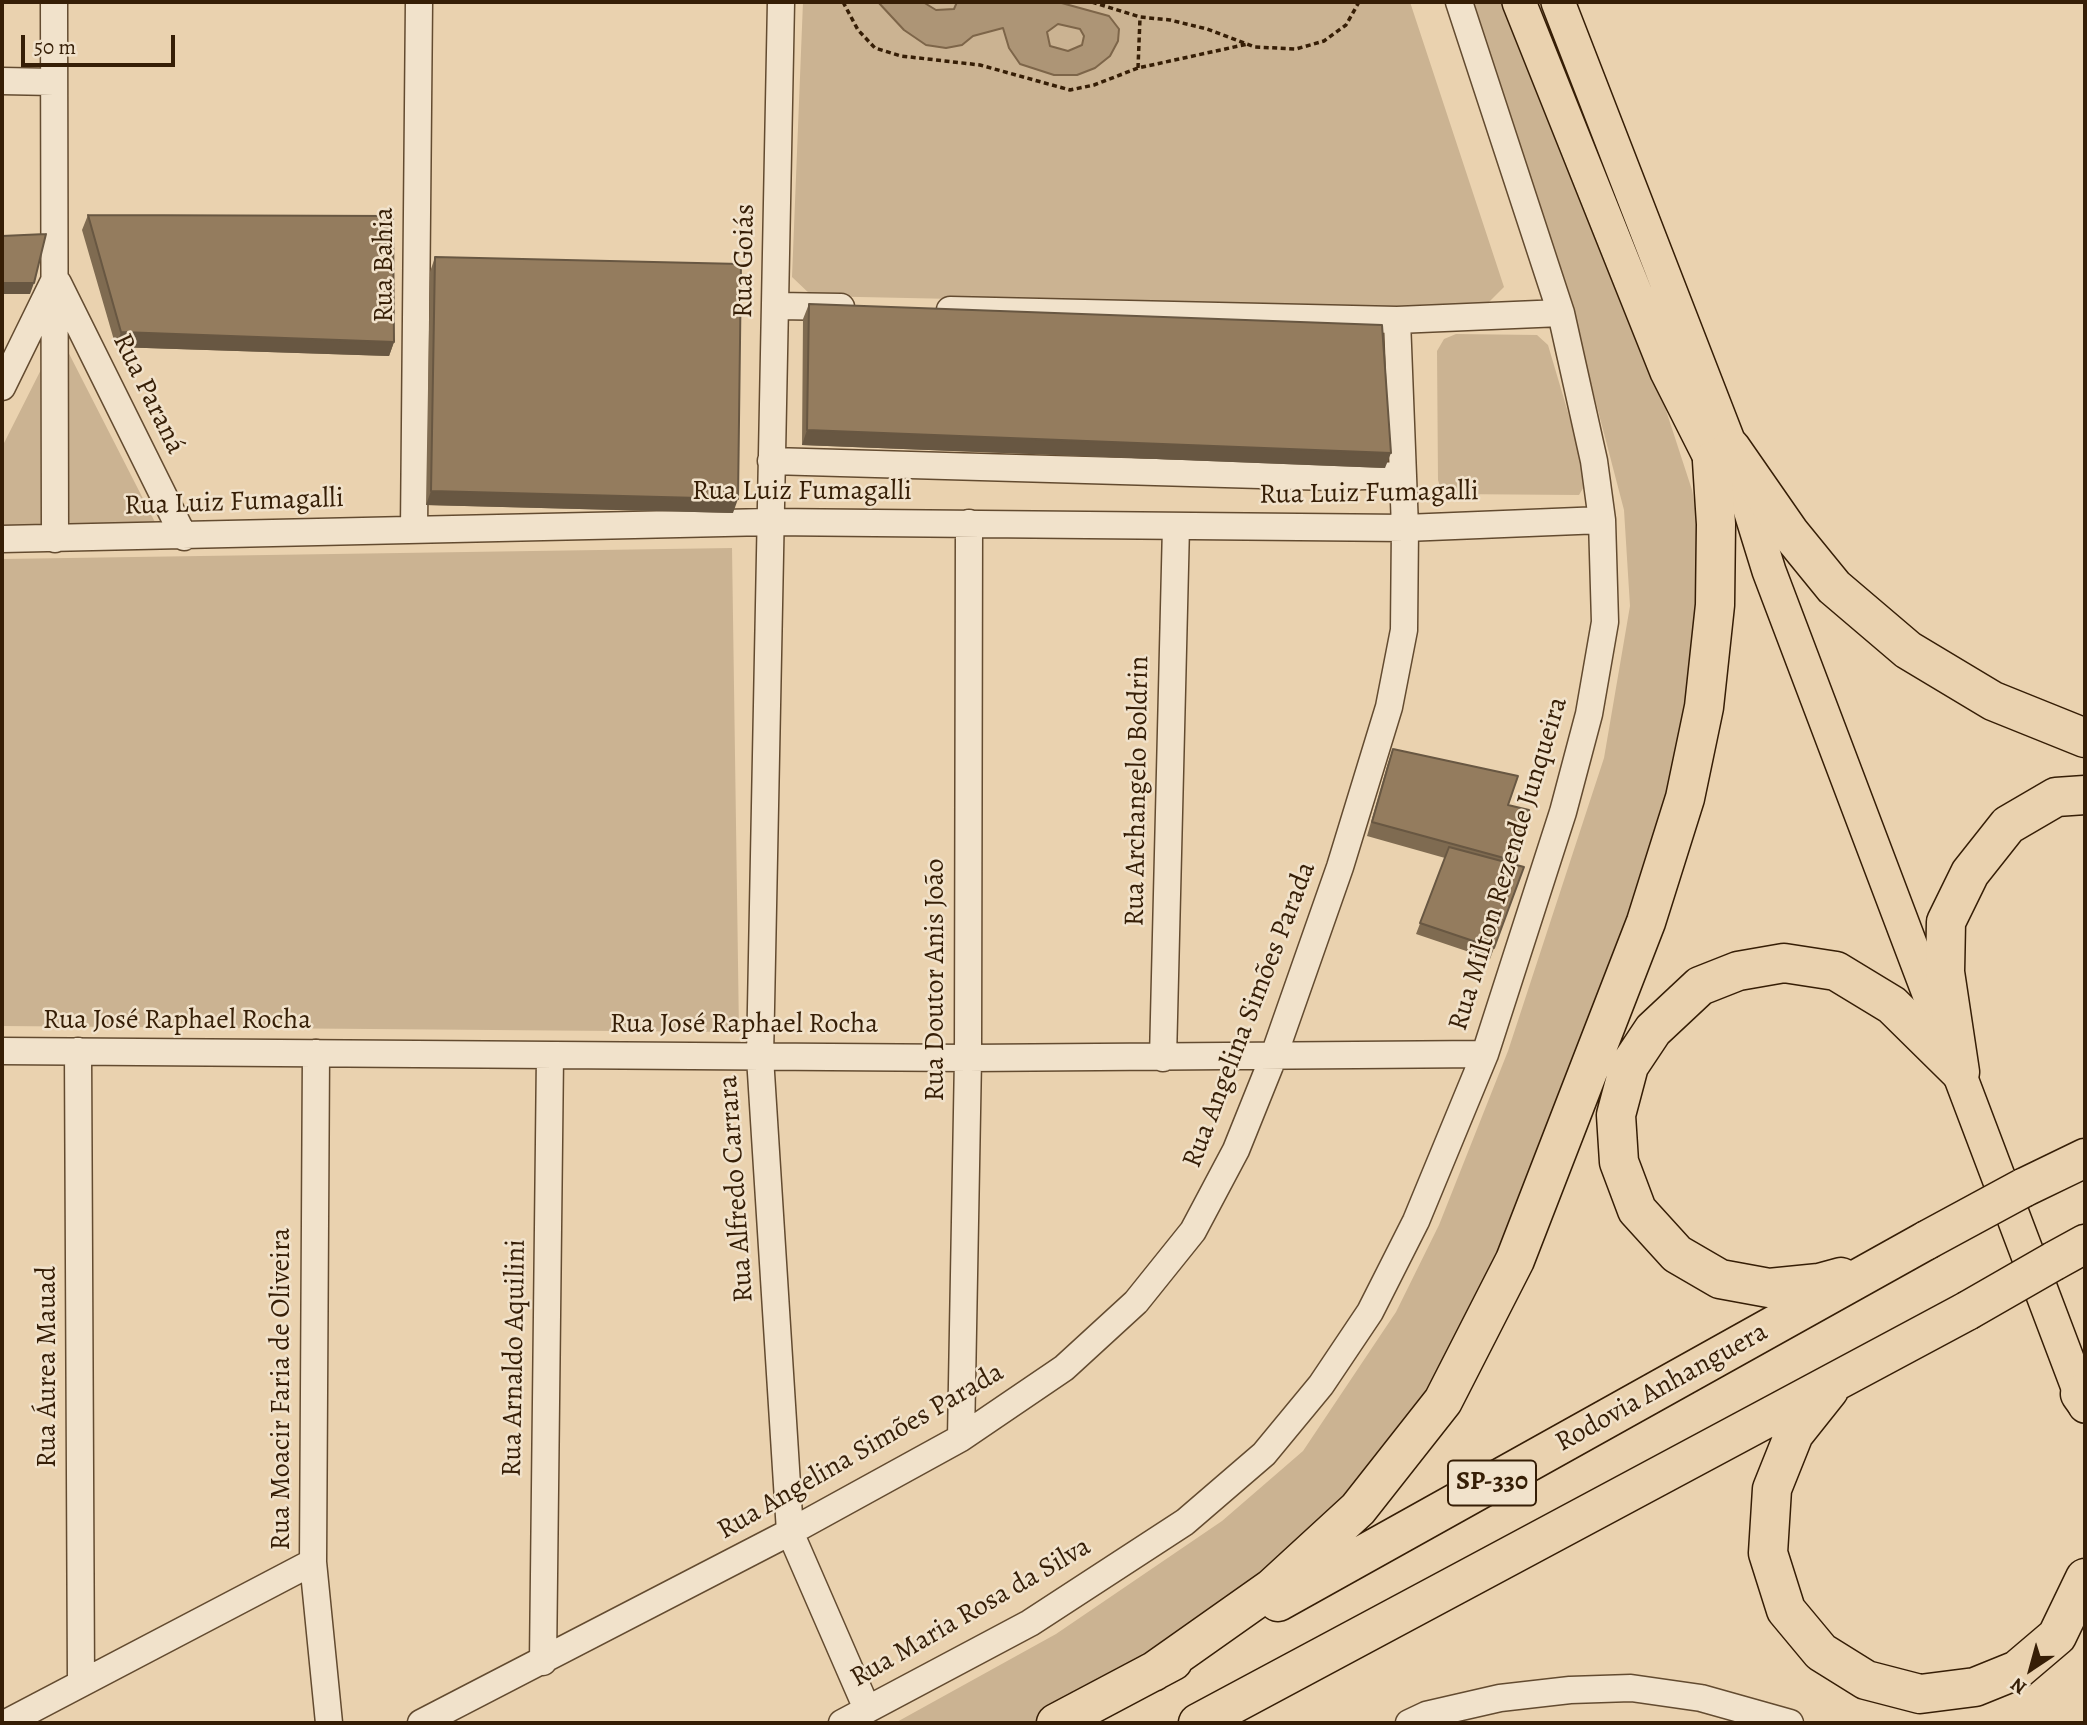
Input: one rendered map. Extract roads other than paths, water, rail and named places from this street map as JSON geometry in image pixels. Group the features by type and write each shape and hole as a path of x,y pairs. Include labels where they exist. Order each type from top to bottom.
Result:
{"highway":[{"path":"1721,455 1834,587 1908,650 1993,701 2085,738"},
{"path":"1153,1672 1272,1588 1358,1509 1443,1401 1516,1260 1646,922 1685,798 1704,707 1715,605 1716,524 1721,455"},
{"path":"1960,1072 1945,972 1946,922 1970,873 2008,825 2056,797 2085,795"},
{"path":"1884,1265 1819,1283 1769,1288 1720,1279 1677,1254 1637,1210 1619,1162 1616,1115 1629,1066 1653,1030 1700,986 1738,971 1784,963 1836,971 1881,999 1960,1072"},
{"name":"Rodovia Anhanguera","path":"1056,1723 1153,1672 1927,1240 2085,1158"},
{"name":"SP-330","path":"1198,1723 1966,1311 2070,1252"},
{"path":"1838,1378 1794,1434 1772,1489 1768,1553 1786,1610 1821,1652 1866,1680 1920,1694 1975,1687 2017,1670 2057,1636 2085,1578"}],"main road":[{"path":"1519,2 1667,372 1721,455"},
{"path":"1558,2 1721,455 1769,571 2084,1400"}],"street":[{"name":"Rua Paraná","path":"54,2 55,539"},
{"name":"Rua Bahia","path":"414,529 419,2"},
{"name":"Rua Goiás","path":"769,522 777,306 781,2"},
{"name":"Rua Milton Rezende Junqueira","path":"1264,1454 1321,1385 1370,1312 1416,1221 1485,1054 1563,812 1589,714 1605,622 1602,520 1594,461 1561,313 1459,2"},
{"path":"2,81 54,82"},
{"name":"Rua Paraná","path":"2,387 56,278"},
{"name":"Rua Paraná","path":"56,278 184,537"},
{"path":"777,306 859,307"},
{"path":"928,309 1397,320 1561,313"},
{"name":"Rua Angelina Simões Parada","path":"421,1723 790,1532 961,1438 1064,1368 1136,1302 1168,1265 1216,1193 1237,1150 1273,1058 1340,867 1390,707 1404,630 1405,528 1397,320"},
{"path":"771,461 1330,477 1403,475"},
{"name":"Rua Luiz Fumagalli","path":"2,539 769,522 1405,528 1602,520"},
{"name":"Rua Alfredo Carrara","path":"769,522 760,1056 790,1532 867,1709"},
{"name":"Rua Doutor Anis João","path":"961,1438 968,1058 969,523"},
{"name":"Rua Archangelo Boldrin","path":"1163,1058 1176,526"},
{"name":"Rua José Raphael Rocha","path":"2,1051 968,1058 1273,1058 1485,1054"},
{"name":"Rua Áurea Mauad","path":"78,1051 81,1682"},
{"name":"Rua Moacir Faria de Oliveira","path":"316,1053 313,1562 329,1723"},
{"name":"Rua Arnaldo Aquilini","path":"543,1662 550,1055"},
{"name":"Rua Maria Rosa da Silva","path":"842,1723 1030,1623 1185,1522 1264,1454"},
{"path":"6,1723 313,1562"},
{"path":"1409,1723 1426,1715 1500,1698 1570,1689 1631,1688 1701,1698 1790,1723"}]}
